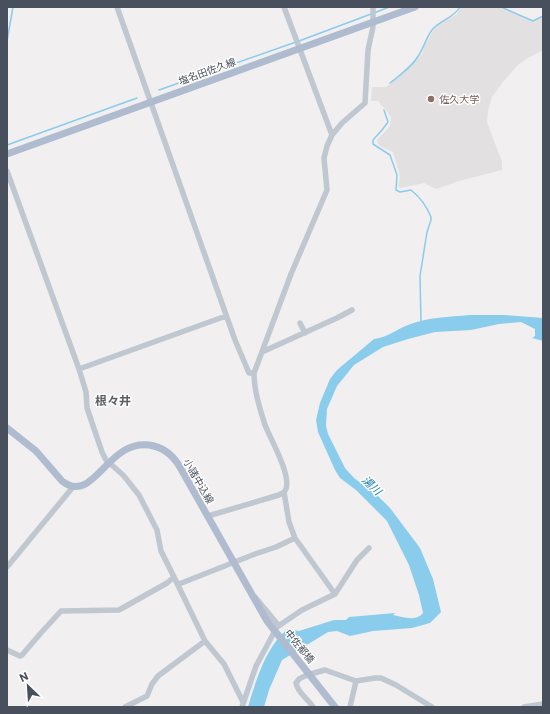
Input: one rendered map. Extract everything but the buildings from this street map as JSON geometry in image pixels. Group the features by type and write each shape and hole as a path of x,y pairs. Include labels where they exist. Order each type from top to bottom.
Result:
{"main road":[{"name":"塩名田佐久線","path":"7,154 151,102 373,14 415,7"},
{"path":"7,428 36,451 62,481 73,487"},
{"name":"小諸中込線","path":"73,487 82,486 91,481 108,462 122,451 139,445 153,446 165,451 179,465 251,595 276,630"},
{"name":"中佐都橋","path":"276,630 309,673"},
{"path":"309,673 335,707"}],"street":[{"path":"117,7 226,316 249,373 254,373"},
{"path":"284,7 332,135"},
{"path":"335,594 295,538 284,492 286,485 285,470 266,426 257,394 254,373 290,274 326,190 324,153 332,135 342,122 365,103 368,50 373,14"},
{"path":"7,172 79,369 86,392 87,408 102,452 108,462 123,475 139,495 156,530 162,551 205,641 224,664 242,704"},
{"path":"262,352 305,334 352,310"},
{"path":"79,369 226,316"},
{"path":"300,322 305,334"},
{"path":"7,567 73,487"},
{"path":"208,516 279,495 284,492"},
{"path":"179,584 233,562 276,547 295,538"},
{"path":"242,704 256,666 276,630 302,610 335,594 357,560 368,548"},
{"path":"7,650 20,656 22,655 61,611 119,610 174,577"},
{"path":"126,707 147,696 152,684 158,676 205,641"},
{"path":"313,707 296,686 296,683 299,679 309,673 325,670 356,681 381,678 432,707"},
{"path":"350,707 356,681"},
{"path":"524,707 543,704"}],"shaded area":[{"name":"佐久大学","path":"461,7 498,7 533,22 543,17 543,50 518,65 492,97 487,122 502,162 502,170 459,181 436,189 424,183 400,188 398,186 400,178 399,172 393,152 380,146 377,142 377,140 390,126 391,118 378,101 371,101 372,87 386,87 406,71 423,53 424,46 435,28 442,22 456,15"}],"water":[{"name":"湯川","path":"470,315 504,315 543,318 543,341 532,338 535,336 535,329 521,322 499,324 471,330 435,332 408,339 383,347 354,365 337,386 327,409 326,426 328,434 345,468 354,478 376,494 390,508 420,548 433,579 441,612 430,623 412,628 373,631 350,636 337,631 328,632 282,660 269,690 264,707 248,707 258,676 268,654 274,644 288,629 299,631 334,620 346,620 349,617 395,613 393,615 413,618 420,616 423,613 409,565 387,521 356,490 340,478 318,432 316,420 320,403 330,379 337,370 374,339 383,337 408,325 424,320"}],"waterway":[{"path":"7,41 13,7"},
{"path":"374,13 389,7"},
{"path":"390,83 413,63 421,52 432,30 454,14 460,7"},
{"path":"501,7 533,21 543,16"},
{"path":"299,41 371,14"},
{"path":"159,90 296,42"},
{"path":"7,145 137,98"},
{"path":"384,110 388,122 373,140 373,144 390,155 397,175 396,190 400,192 411,190 423,202 431,217 420,276 421,323"}],"place":[{"name":"佐久大学","path":"431,99"}],"district":[{"name":"根々井","path":"113,400"}]}
